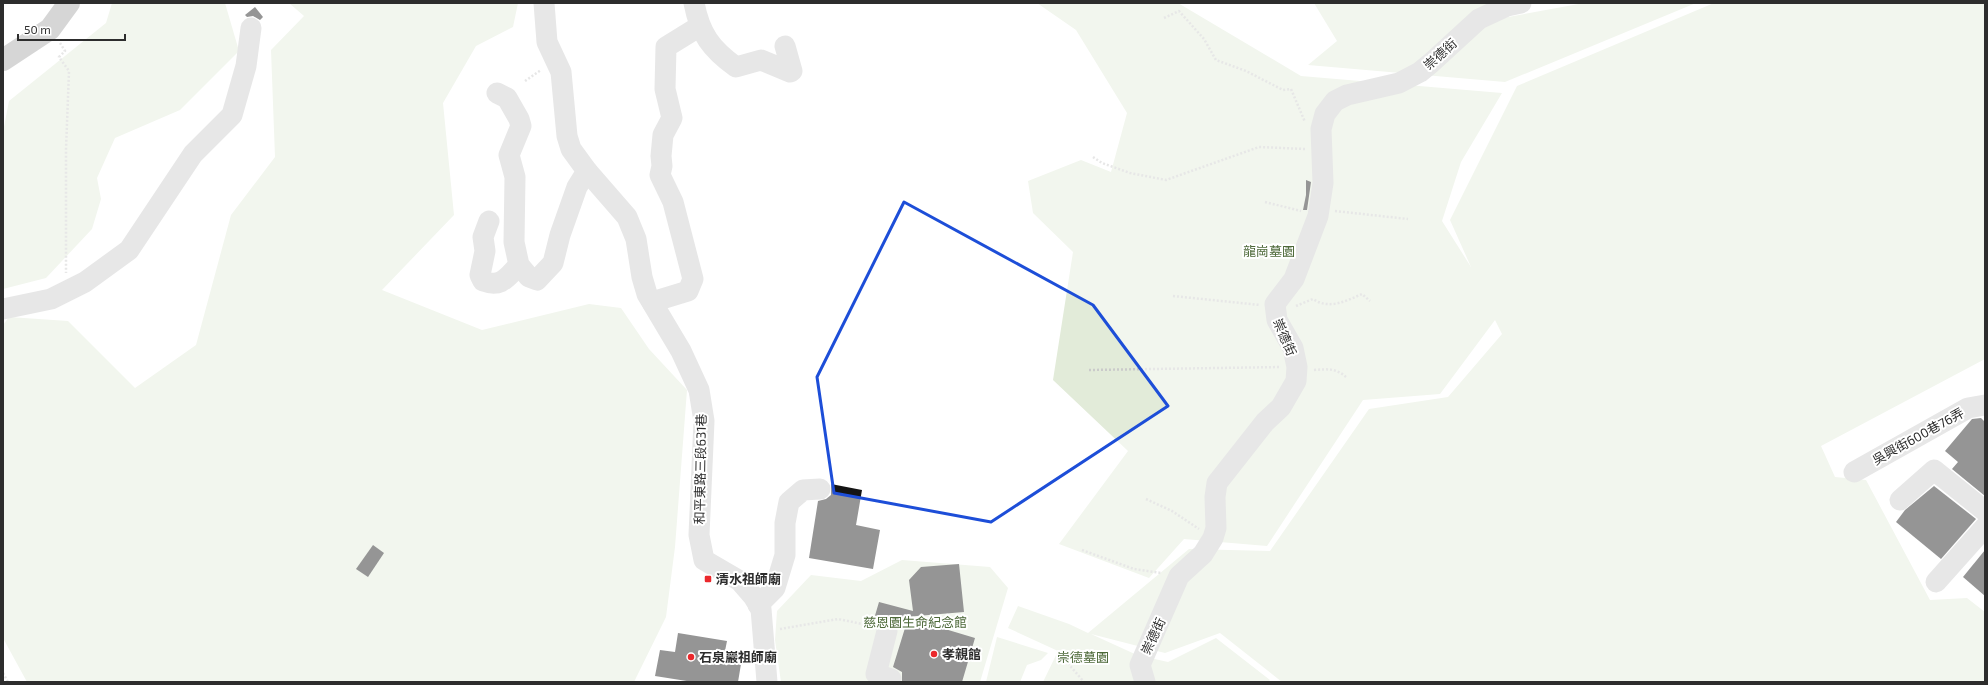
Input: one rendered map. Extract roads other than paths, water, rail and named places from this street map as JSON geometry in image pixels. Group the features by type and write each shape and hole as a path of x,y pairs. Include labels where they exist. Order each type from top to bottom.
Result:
{"main road":[{"path":"3,60 50,29 69,3"}],"street":[{"name":"和平東路三段631巷","path":"544,3 547,42 561,72 567,136 571,150 627,217 636,239 642,277 652,302 681,351 699,390 704,421 699,535 704,560 740,582 754,596 761,609 767,682"},
{"path":"694,3 700,26 717,53 736,67 761,60 790,72 792,71 785,46"},
{"name":"崇德街","path":"1145,682 1140,665 1179,576 1203,554 1213,538 1216,528 1215,497 1217,483 1265,422 1281,407 1296,381 1305,369 1268,305 1297,273 1320,211 1323,183 1321,129 1325,114 1335,101 1347,95 1399,83 1420,72 1479,19 1507,6 1521,3"},
{"path":"652,302 688,291 693,279 672,202 660,175 662,166 661,156 663,134 672,118 665,89 666,47 700,26"},
{"path":"3,309 51,299 85,282 129,250 193,154 232,115 246,66 251,28"},
{"path":"497,93 507,98 519,119 521,126 509,155 515,177 514,242 519,265 529,277 537,280 553,263 560,235 575,194 587,171"},
{"path":"489,221 483,237 485,251 480,275 483,281 493,285 502,282 519,265"},
{"name":"吳興街600巷76弄","path":"1854,472 1968,408 1985,406"},
{"path":"1900,500 1934,470 1985,511"},
{"path":"758,605 775,588 785,555 785,523 789,502 803,490 820,489"},
{"path":"1936,582 1985,527"},
{"path":"887,631 876,674 891,679 890,682"}],"place":[{"name":"清水祖師廟","path":"708,579"},
{"name":"孝親館","path":"934,654"},
{"name":"石泉巖祖師廟","path":"691,657"}],"park label":[{"name":"龍崗墓園","path":"1269,251"},
{"name":"慈恩園生命紀念館","path":"915,622"},
{"name":"崇德墓園","path":"1083,657"}]}
